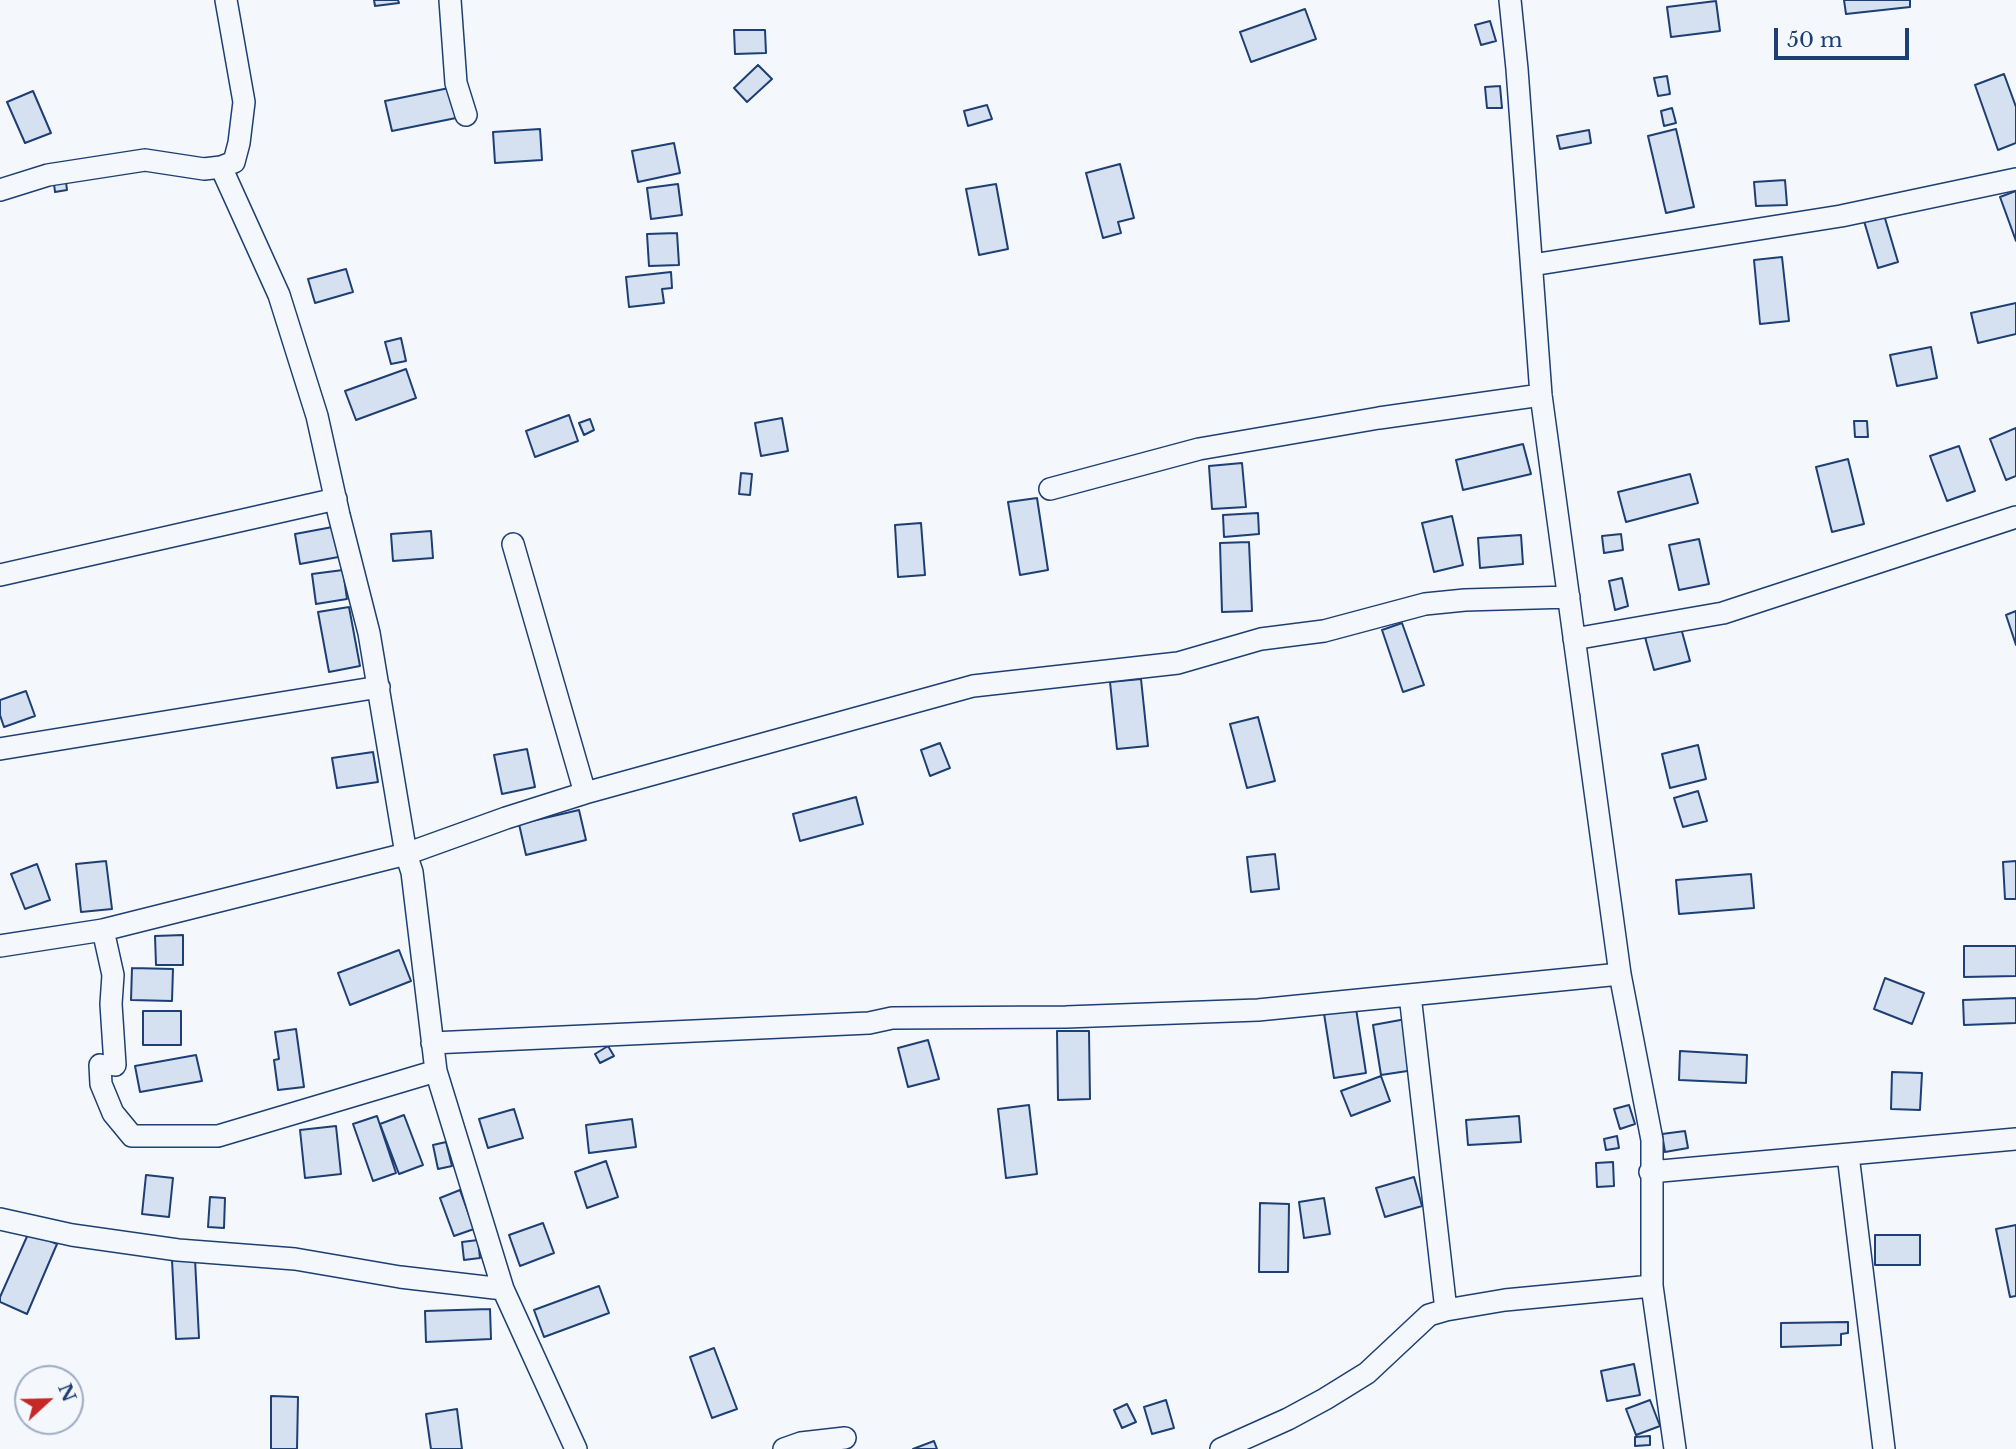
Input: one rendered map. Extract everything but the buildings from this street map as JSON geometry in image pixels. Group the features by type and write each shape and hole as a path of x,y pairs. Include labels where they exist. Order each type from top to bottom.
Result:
{"street":[{"path":"0,190 48,175 145,160 204,169 234,162 244,102 226,0"},
{"path":"450,0 456,83 466,115"},
{"path":"1510,0 1541,395 1619,974 1652,1140 1652,1286 1675,1449"},
{"path":"221,167 279,295 317,416 369,632 406,853 412,872 436,1071 503,1289 576,1449"},
{"path":"1532,265 1841,216 2016,179"},
{"path":"1050,489 1199,449 1379,418 1541,395"},
{"path":"0,575 336,499"},
{"path":"1574,639 1723,613 2016,517"},
{"path":"513,544 585,793"},
{"path":"0,946 103,930 406,853 585,793 973,686 1178,663 1261,639 1324,631 1425,604 1569,597"},
{"path":"0,747 379,687"},
{"path":"0,747 34,740"},
{"path":"103,930 113,975 107,1065 101,1084 113,1113 132,1136 218,1136 436,1071"},
{"path":"432,1043 869,1023 892,1018 1066,1017 1258,1010 1619,974"},
{"path":"1410,995 1446,1310"},
{"path":"1650,1172 2016,1139"},
{"path":"1848,1154 1884,1449"},
{"path":"0,1219 72,1235 178,1250 295,1259 400,1277 503,1289"},
{"path":"1221,1449 1325,1399 1367,1373 1429,1315 1505,1300 1652,1286"},
{"path":"784,1449 801,1443 845,1438"}]}
